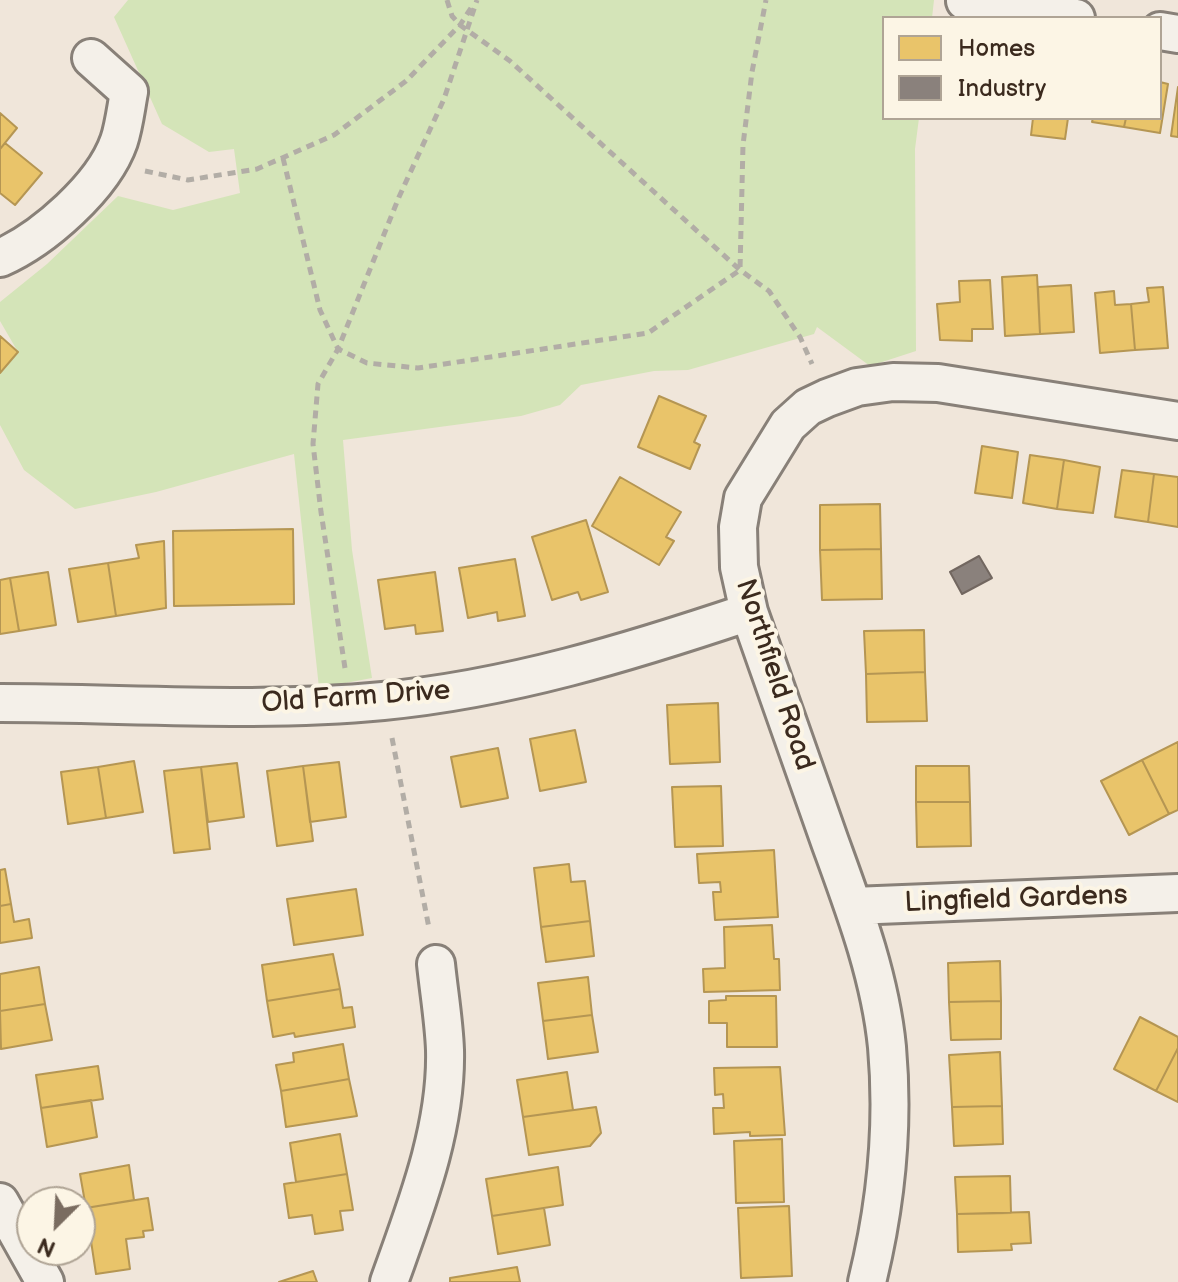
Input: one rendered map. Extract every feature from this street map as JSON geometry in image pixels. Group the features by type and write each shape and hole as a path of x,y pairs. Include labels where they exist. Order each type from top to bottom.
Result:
{"street":[{"path":"965,1 1063,16"},
{"path":"0,258 45,233 80,201 110,161 119,141 129,92 91,58"},
{"name":"Northfield Road","path":"867,1282 880,1222 888,1162 887,1046 873,973 853,906 749,612 739,567 738,527 743,498 788,425 808,407 857,387 881,383 938,383 1178,421"},
{"name":"Old Farm Drive","path":"0,703 232,706 368,702 466,689 560,670 655,644 749,612"},
{"name":"Lingfield Gardens","path":"853,906 1178,893"},
{"path":"389,1282 413,1212 439,1109 445,1051 436,964"},
{"path":"0,1202 45,1282"}],"path":[{"path":"447,0 452,16 460,25 510,61 740,270 769,291 800,337 827,398"},
{"path":"740,270 743,145 752,72 766,0"},
{"path":"110,161 188,180 257,169 283,158 334,135 406,81 460,25 475,2"},
{"path":"436,964 321,512 313,444 318,384 338,349 399,197 444,99 458,50 469,30 475,2"},
{"path":"283,158 320,310 338,349 367,363 418,368 648,333 740,270"}],"green space":[{"path":"128,0 934,0 932,16 882,16 882,120 919,120 915,149 916,351 870,366 817,327 814,334 688,370 654,371 581,385 560,405 521,416 343,440 352,550 372,678 319,688 294,454 156,492 75,509 24,470 0,425 0,373 18,352 0,321 0,302 47,264 118,196 173,210 240,193 234,149 209,152 162,124 114,17"}],"building: Homes":[{"path":"1162,82 1168,84 1160,133 1124,127 1126,120 1162,120"},
{"path":"1178,87 1178,137 1171,136"},
{"path":"0,113 17,128 0,149"},
{"path":"1033,120 1068,120 1065,139 1031,135"},
{"path":"1092,120 1126,120 1124,127"},
{"path":"5,143 42,173 15,205 0,193 0,149"},
{"path":"1037,275 1040,334 1005,336 1002,277"},
{"path":"990,280 993,329 972,329 972,341 940,340 937,304 960,302 959,281"},
{"path":"1071,285 1074,332 1040,334 1038,287"},
{"path":"1163,287 1168,348 1135,350 1131,304 1149,302 1147,288"},
{"path":"1114,291 1115,305 1131,304 1135,350 1100,353 1095,293"},
{"path":"0,336 18,352 0,373"},
{"path":"659,396 706,416 694,442 700,445 690,469 638,447"},
{"path":"982,446 1018,452 1012,498 975,493"},
{"path":"1030,455 1064,460 1057,509 1023,503"},
{"path":"1064,460 1100,467 1093,513 1057,509"},
{"path":"1122,470 1154,474 1148,522 1115,517"},
{"path":"1154,474 1178,477 1178,527 1148,522"},
{"path":"620,477 681,512 666,537 674,541 659,565 592,526"},
{"path":"880,504 881,549 820,550 820,505"},
{"path":"586,520 608,592 581,600 578,592 552,600 532,537"},
{"path":"293,529 294,604 174,606 173,531"},
{"path":"164,541 166,608 116,616 108,563 139,558 136,545"},
{"path":"881,549 882,599 822,600 820,550"},
{"path":"515,559 525,616 498,621 497,612 468,618 459,568"},
{"path":"108,563 116,616 78,622 69,569"},
{"path":"48,572 56,625 19,631 10,578"},
{"path":"435,572 443,631 416,634 415,625 385,629 378,580"},
{"path":"10,578 19,631 0,634 0,580"},
{"path":"924,630 925,672 866,674 864,631"},
{"path":"925,672 927,721 867,722 866,674"},
{"path":"718,703 720,762 670,764 667,705"},
{"path":"575,730 586,782 540,791 530,739"},
{"path":"1178,742 1178,810 1169,814 1142,760"},
{"path":"498,748 508,798 461,807 451,757"},
{"path":"1142,760 1169,814 1129,835 1101,781"},
{"path":"134,761 143,812 106,818 98,767"},
{"path":"339,762 346,817 310,822 303,766"},
{"path":"237,763 244,817 208,822 201,767"},
{"path":"303,766 313,841 277,846 267,771"},
{"path":"916,766 969,766 970,802 916,802"},
{"path":"98,767 106,818 68,824 61,772"},
{"path":"201,767 210,849 174,853 164,771"},
{"path":"721,786 723,846 675,847 672,787"},
{"path":"916,802 970,802 971,846 917,847"},
{"path":"774,850 778,917 715,920 713,892 721,892 720,882 699,883 697,854"},
{"path":"569,864 571,882 585,881 590,921 541,927 534,868"},
{"path":"5,869 11,904 0,906 0,870"},
{"path":"356,889 363,935 294,945 287,899"},
{"path":"11,904 14,922 29,919 32,938 0,943 0,906"},
{"path":"590,921 594,956 546,962 541,927"},
{"path":"772,925 774,959 779,959 780,990 704,992 703,969 725,968 724,927"},
{"path":"333,954 340,989 267,1001 262,965"},
{"path":"1000,961 1001,1001 949,1002 948,963"},
{"path":"39,967 45,1004 0,1011 0,974"},
{"path":"588,977 592,1015 543,1021 538,983"},
{"path":"340,989 343,1008 352,1007 355,1027 295,1037 294,1033 273,1037 267,1001"},
{"path":"726,996 776,996 777,1047 727,1047 727,1023 709,1023 709,1001 726,1000"},
{"path":"1001,1001 1001,1039 951,1040 949,1002"},
{"path":"45,1004 52,1040 1,1049 0,1011"},
{"path":"592,1015 598,1052 548,1059 543,1021"},
{"path":"1140,1017 1178,1037 1178,1048 1156,1091 1114,1069"},
{"path":"343,1044 349,1079 281,1091 276,1065 294,1062 293,1053"},
{"path":"1178,1048 1178,1102 1156,1091"},
{"path":"1000,1052 1002,1106 952,1107 949,1055"},
{"path":"98,1066 103,1099 41,1108 36,1075"},
{"path":"780,1067 785,1135 750,1136 750,1132 714,1134 713,1108 724,1108 723,1094 715,1095 714,1068"},
{"path":"567,1072 573,1110 523,1117 517,1080"},
{"path":"349,1079 357,1116 286,1127 281,1091"},
{"path":"91,1100 97,1137 47,1147 41,1108"},
{"path":"1002,1106 1003,1144 954,1146 952,1107"},
{"path":"596,1107 601,1133 590,1146 529,1155 523,1117"},
{"path":"340,1134 347,1174 296,1182 290,1143"},
{"path":"782,1139 784,1202 736,1203 734,1141"},
{"path":"129,1165 134,1200 96,1206 96,1186 82,1186 80,1174"},
{"path":"558,1167 563,1205 492,1216 486,1179"},
{"path":"347,1174 353,1210 340,1211 343,1230 315,1234 312,1215 289,1218 284,1184"},
{"path":"1010,1176 1011,1213 957,1214 955,1177"},
{"path":"148,1198 153,1230 143,1231 144,1237 126,1239 130,1269 96,1274 96,1206"},
{"path":"789,1206 792,1276 741,1278 738,1208"},
{"path":"544,1208 550,1245 498,1254 492,1216"},
{"path":"1029,1212 1031,1243 1011,1244 1012,1250 958,1252 957,1214"},
{"path":"517,1267 520,1282 450,1282 450,1278"},
{"path":"313,1271 317,1282 279,1282"}],"building: Industry":[{"path":"979,556 992,578 962,594 950,572"}]}
